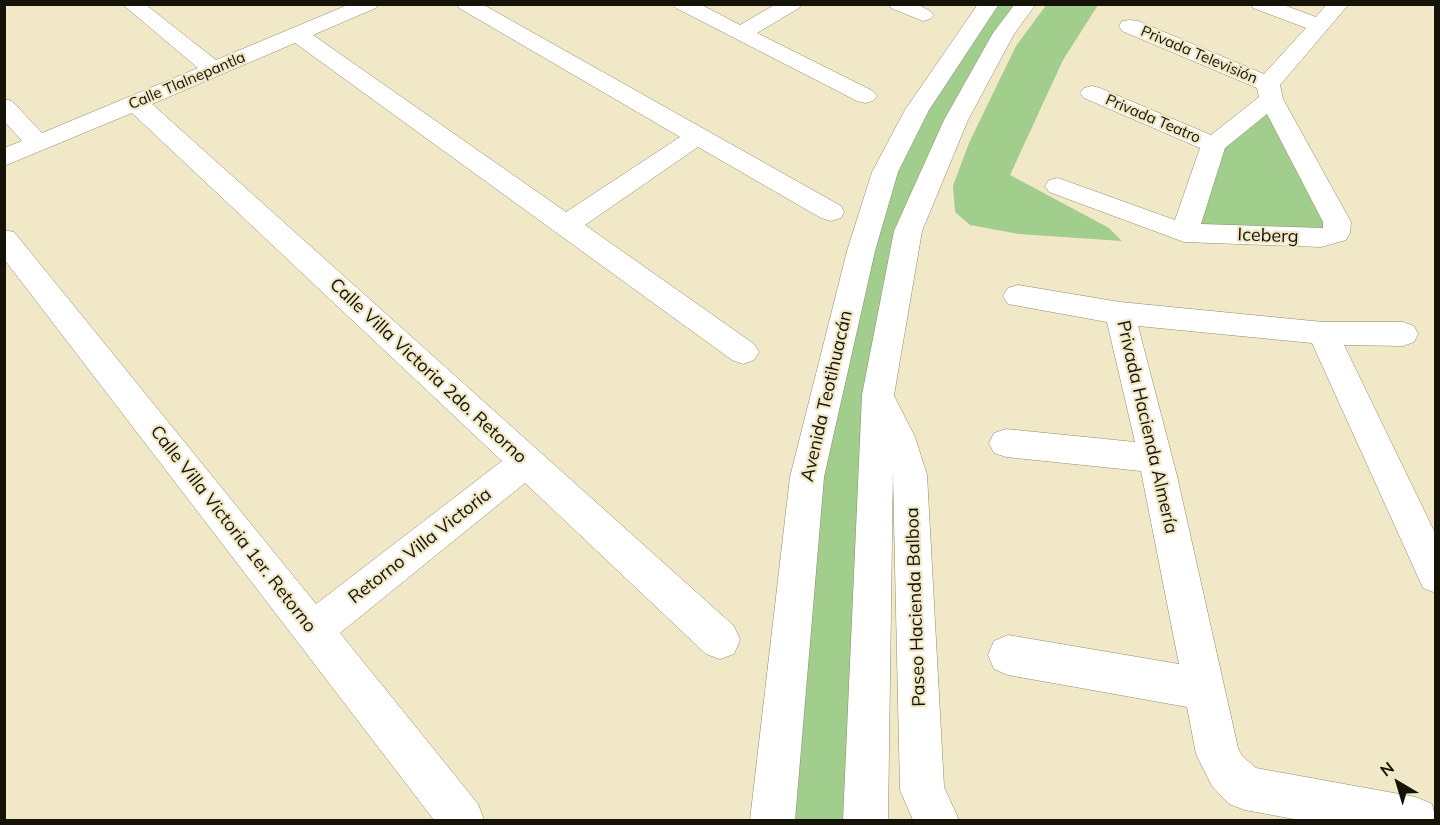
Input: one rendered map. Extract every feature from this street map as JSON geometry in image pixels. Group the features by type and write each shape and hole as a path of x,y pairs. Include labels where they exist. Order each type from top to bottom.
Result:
{"street":[{"path":"132,4 214,70"},
{"path":"466,4 831,212"},
{"path":"683,4 865,96"},
{"path":"741,33 792,4"},
{"path":"898,4 922,15"},
{"name":"Avenida Teotihuacán","path":"772,820 807,477 861,251 885,172 912,120 988,4"},
{"path":"865,820 878,395 908,231 956,120 1004,33 1026,4"},
{"path":"1260,4 1319,26"},
{"path":"1184,233 1214,145 1270,91 1319,26 1339,4"},
{"name":"Calle Tlalnepantla","path":"4,158 364,5"},
{"name":"Privada Televisión","path":"1130,26 1270,91"},
{"path":"297,35 743,352"},
{"name":"Iceberg","path":"1058,186 1184,233 1321,238 1336,233 1337,222 1270,91"},
{"name":"Privada Teatro","path":"1092,93 1214,145"},
{"name":"Calle Villa Victoria 2do. Retorno","path":"136,103 720,640"},
{"path":"4,106 38,144"},
{"path":"566,225 698,136"},
{"name":"Calle Villa Victoria 1er. Retorno","path":"4,239 462,820"},
{"path":"1018,296 1120,313"},
{"name":"Privada Hacienda Almería","path":"1403,334 1323,333 1120,313 1155,458 1218,754 1227,771 1245,788 1416,820"},
{"path":"1323,333 1436,576"},
{"name":"Paseo Hacienda Balboa","path":"878,395 898,437 910,475 922,790 937,820"},
{"path":"1006,443 1155,458"},
{"name":"Retorno Villa Victoria","path":"313,630 527,462"},
{"path":"1008,655 1204,689"}],"green space":[{"path":"1047,4 1098,5 1063,60 1010,175 1109,228 1122,241 1019,234 970,225 955,212 953,186 969,143 1016,46"},
{"path":"996,5 1019,5 920,184 871,390 868,820 785,820 795,697 823,454 897,165 967,41"},
{"path":"1268,111 1337,222 1321,238 1197,226 1225,147"}]}
